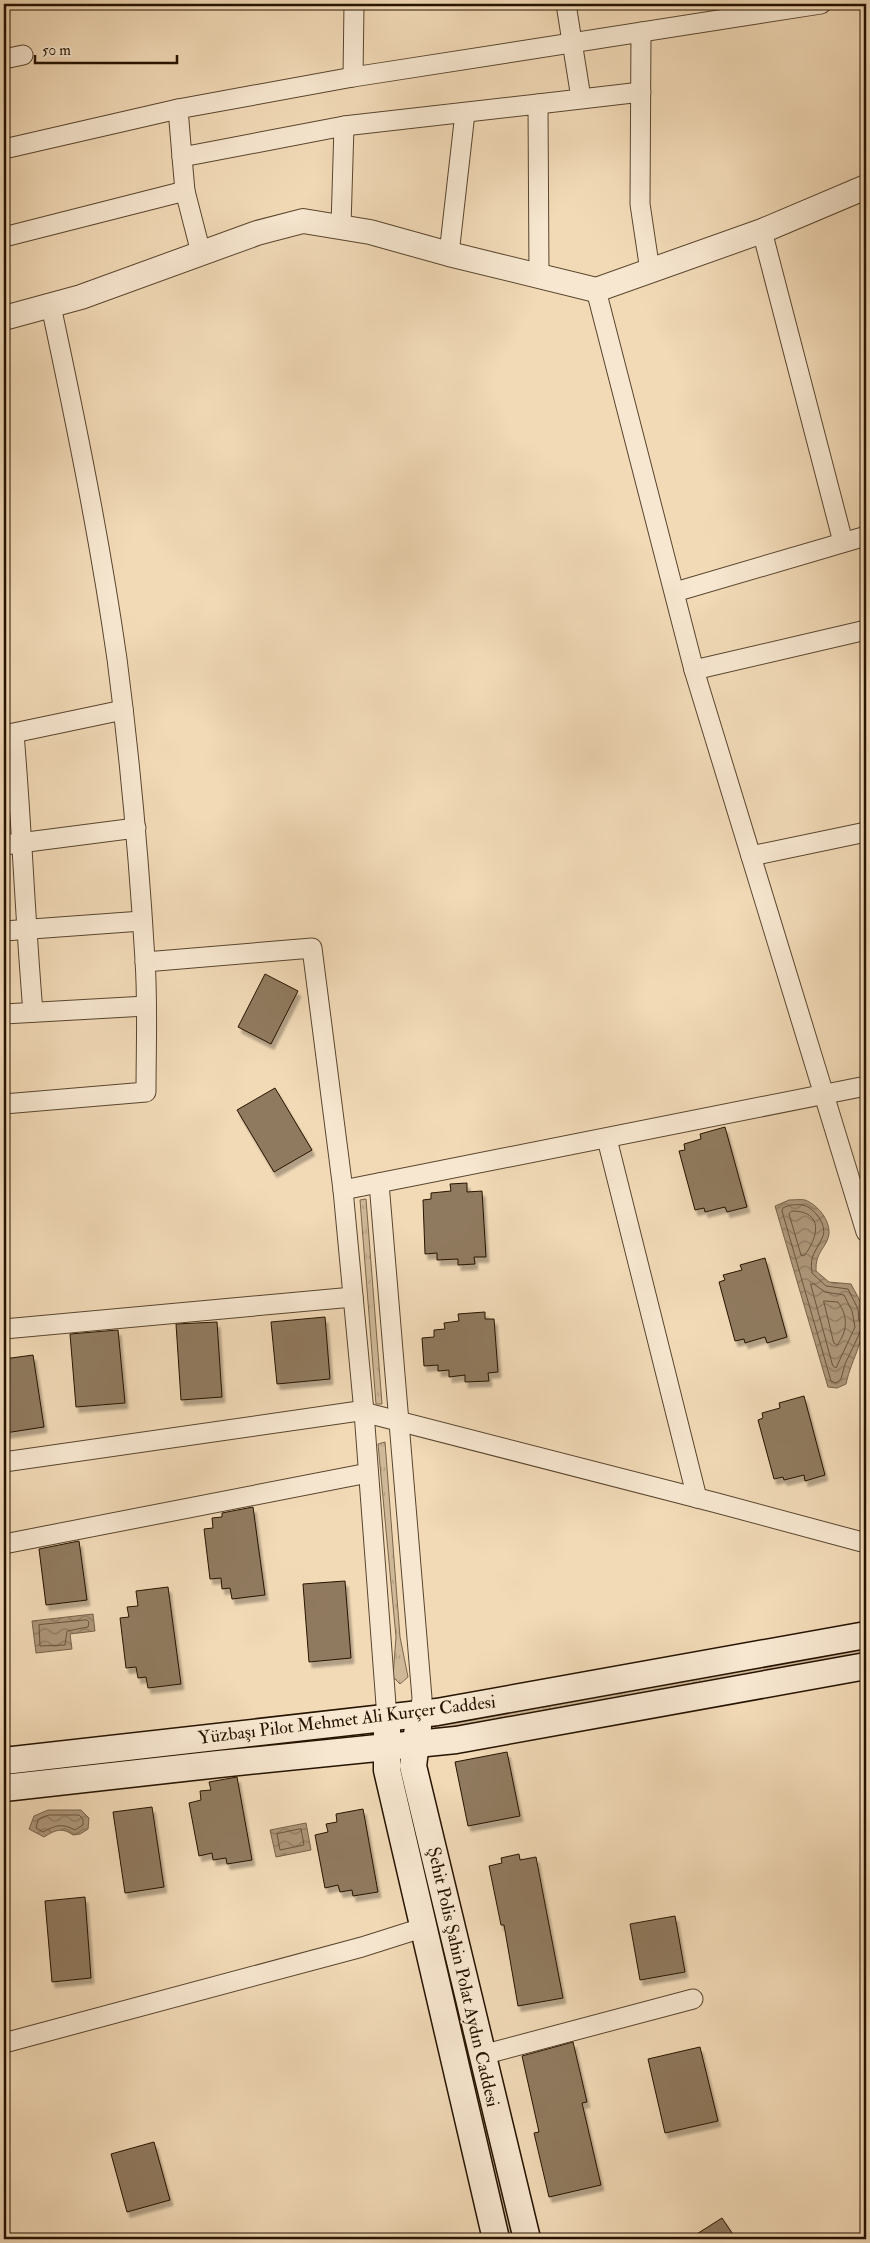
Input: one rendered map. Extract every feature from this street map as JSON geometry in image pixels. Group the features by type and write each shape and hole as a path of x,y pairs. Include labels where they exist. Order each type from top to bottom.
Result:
{"main road":[{"name":"Yüzbaşı Pilot Mehmet Ali Kurçer Caddesi","path":"4,1761 420,1714 866,1635"},
{"name":"Yüzbaşı Pilot Mehmet Ali Kurçer Caddesi","path":"4,1788 456,1740 866,1666"},
{"name":"Şehit Polis Şahin Polat Aydın Caddesi","path":"420,1714 413,1766 527,2239"},
{"name":"Şehit Polis Şahin Polat Aydın Caddesi","path":"387,1718 387,1770 496,2239"}],"street":[{"path":"353,77 354,4"},
{"path":"566,4 581,98"},
{"path":"4,149 178,109 353,77 821,4"},
{"path":"641,32 640,204 650,271"},
{"path":"4,60 22,55"},
{"path":"182,157 344,126 641,92"},
{"path":"538,104 539,276"},
{"path":"178,109 185,191 201,253"},
{"path":"449,254 465,112"},
{"path":"341,226 344,126"},
{"path":"4,318 51,306 257,233 303,221 341,226 596,290 762,231 866,187"},
{"path":"4,237 185,191"},
{"path":"762,231 843,542"},
{"path":"596,290 694,670 866,1232"},
{"path":"4,1104 146,1092 146,962 136,828 123,710 80,442 51,306"},
{"path":"675,592 866,536"},
{"path":"694,670 866,630"},
{"path":"33,1012 26,930 23,843 9,735 123,710"},
{"path":"4,845 136,828"},
{"path":"751,856 866,832"},
{"path":"4,931 142,921"},
{"path":"146,962 312,948 343,1190 364,1412 387,1718"},
{"path":"4,1014 146,1006"},
{"path":"343,1190 866,1086"},
{"path":"607,1139 697,1498"},
{"path":"379,1183 422,1698 420,1714"},
{"path":"4,1329 353,1298"},
{"path":"4,1462 359,1411 866,1543"},
{"path":"4,1544 368,1472"},
{"path":"4,2043 362,1947 425,1927"},
{"path":"482,2055 693,2000"}],"green space":[{"path":"366,1199 382,1404 376,1404 360,1200"},
{"path":"385,1442 400,1637 408,1677 400,1684 393,1677 396,1637 378,1444"},
{"path":"866,1647 866,1655 435,1732 435,1725"},
{"path":"301,1739 292,1743 4,1777 4,1772"},
{"path":"403,1767 514,2239 509,2239 397,1768"}],"water":[{"path":"789,1200 805,1200 819,1209 828,1223 829,1234 817,1259 816,1271 829,1282 851,1284 863,1309 864,1328 862,1337 846,1384 837,1388 828,1387 775,1206"},
{"path":"93,1614 95,1631 70,1634 72,1649 36,1653 32,1621"},
{"path":"48,1810 81,1810 89,1818 88,1829 80,1834 73,1835 59,1830 44,1837 29,1829 34,1816"},
{"path":"306,1823 311,1850 276,1857 270,1830"}],"building":[{"path":"265,974 298,991 271,1044 238,1027"},
{"path":"275,1088 312,1150 274,1172 237,1110"},
{"path":"725,1127 747,1207 727,1212 725,1207 705,1212 704,1208 695,1210 679,1151 685,1150 684,1144 701,1139 700,1134"},
{"path":"467,1183 467,1192 482,1191 486,1257 474,1257 475,1264 458,1265 458,1259 437,1260 437,1253 425,1254 423,1200 431,1199 431,1193 451,1191 450,1184"},
{"path":"765,1258 787,1337 767,1343 765,1337 745,1343 744,1339 735,1341 719,1282 725,1280 723,1275 742,1270 740,1265"},
{"path":"485,1312 485,1319 494,1319 498,1372 488,1373 489,1381 465,1382 465,1375 449,1377 449,1370 438,1371 438,1365 424,1366 422,1338 434,1337 434,1330 445,1329 444,1323 459,1321 458,1314"},
{"path":"325,1317 330,1379 277,1384 271,1322"},
{"path":"217,1322 222,1397 181,1400 176,1324"},
{"path":"118,1330 125,1403 76,1407 70,1334"},
{"path":"33,1355 44,1427 5,1433 4,1359"},
{"path":"804,1396 825,1475 805,1481 804,1475 784,1480 783,1477 774,1479 758,1420 763,1418 762,1413 780,1408 779,1403"},
{"path":"253,1507 265,1595 232,1599 230,1588 222,1589 221,1578 210,1579 204,1529 213,1528 212,1518 222,1517 222,1513"},
{"path":"79,1541 87,1600 46,1605 39,1549"},
{"path":"345,1581 351,1658 309,1662 303,1584"},
{"path":"168,1587 181,1684 148,1688 146,1677 138,1678 136,1667 126,1668 120,1618 129,1617 127,1607 138,1606 136,1591"},
{"path":"507,1752 520,1816 468,1826 455,1762"},
{"path":"237,1777 252,1860 227,1864 226,1858 213,1860 212,1853 199,1856 189,1803 201,1800 200,1791 211,1790 209,1782"},
{"path":"152,1807 164,1887 125,1893 113,1812"},
{"path":"363,1809 378,1892 353,1896 352,1890 340,1892 338,1885 325,1888 315,1835 328,1832 326,1824 337,1822 336,1814"},
{"path":"519,1854 520,1860 536,1857 563,1998 518,2006 504,1925 501,1925 489,1866 502,1863 501,1858"},
{"path":"85,1897 91,1978 52,1982 45,1901"},
{"path":"675,1916 685,1972 640,1980 630,1924"},
{"path":"573,2042 587,2102 582,2103 601,2185 549,2197 534,2133 539,2132 522,2056"},
{"path":"700,2047 718,2121 665,2133 648,2059"},
{"path":"154,2142 170,2200 127,2212 111,2154"},
{"path":"722,2218 736,2239 689,2239"}]}
